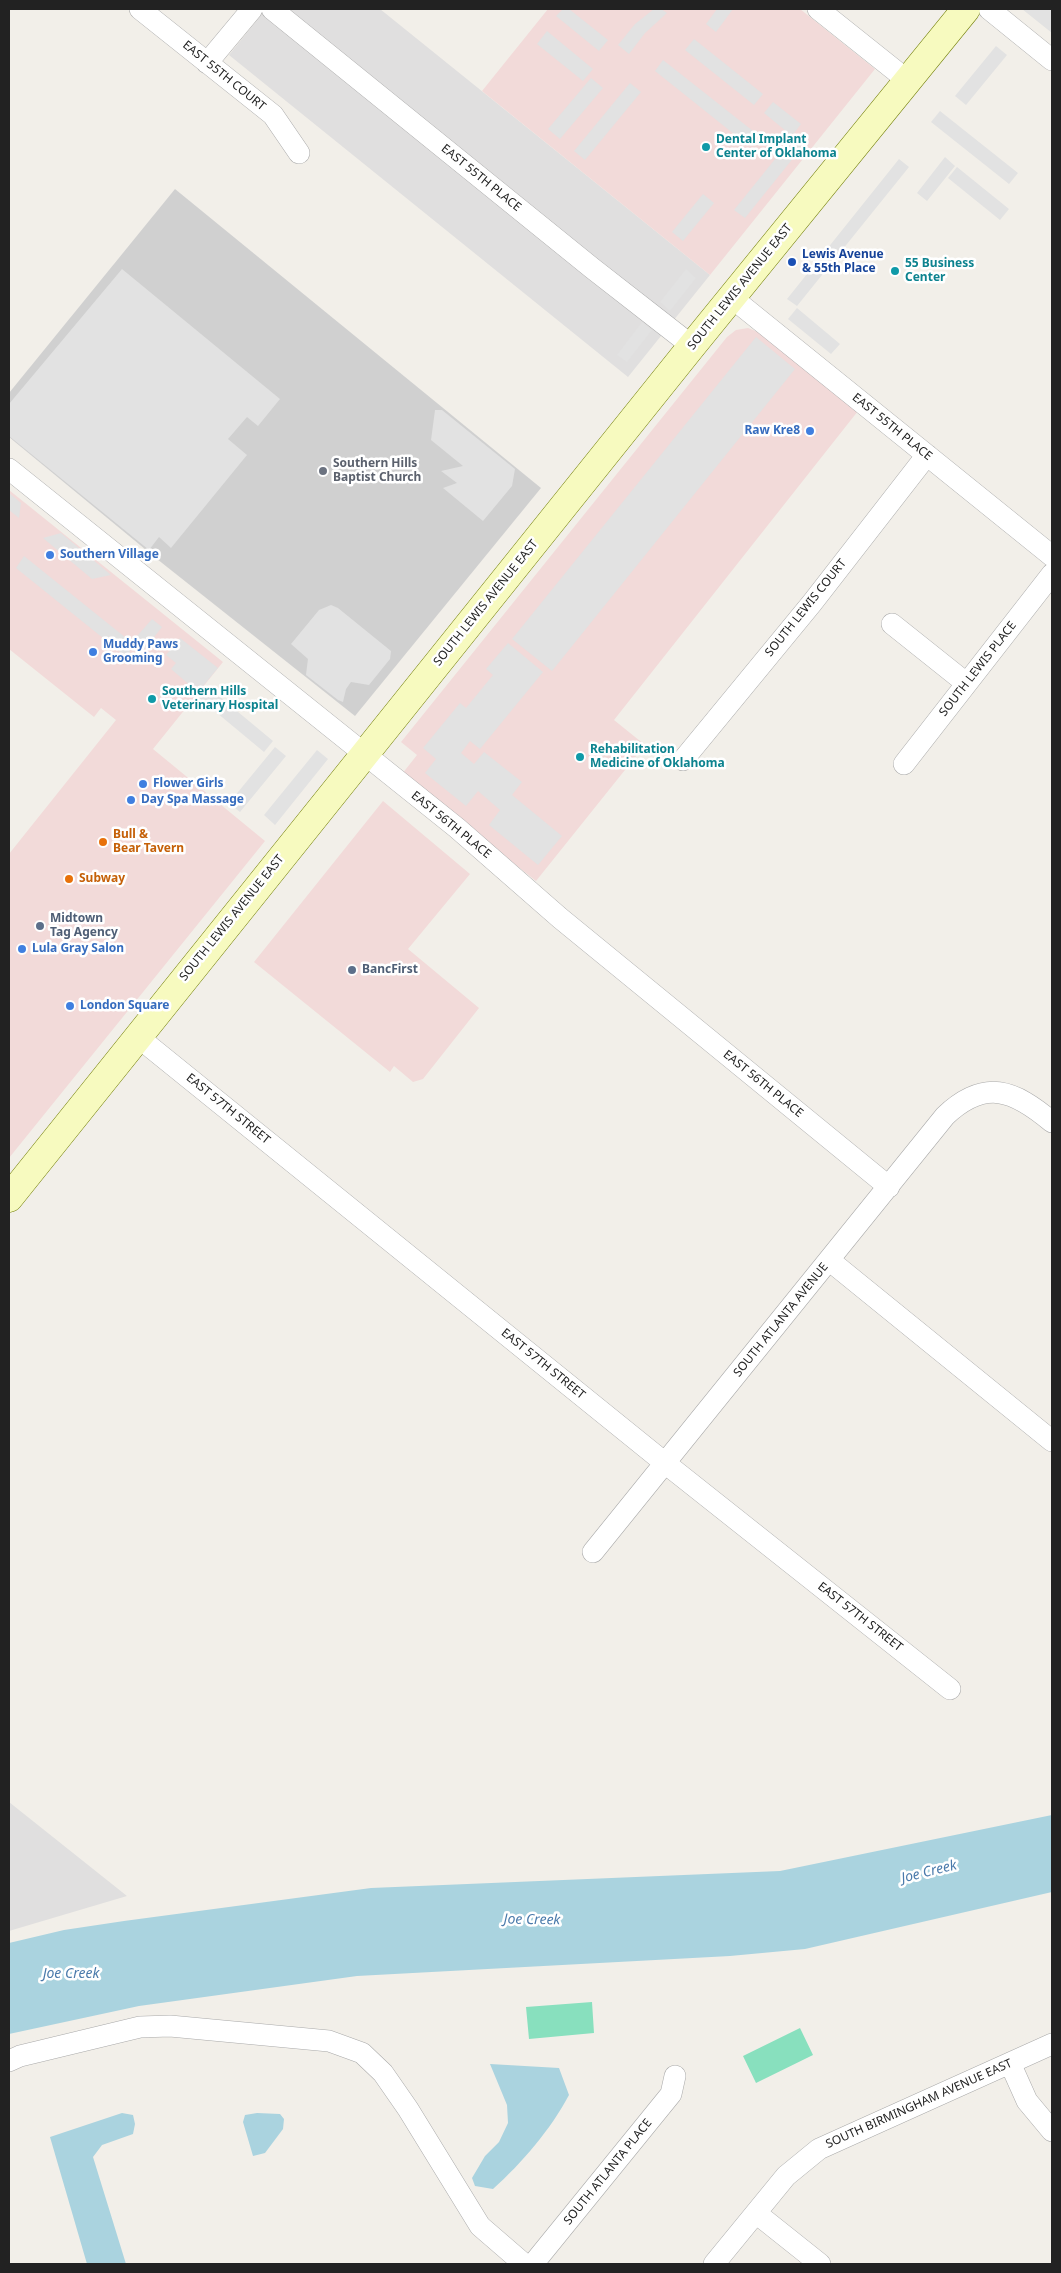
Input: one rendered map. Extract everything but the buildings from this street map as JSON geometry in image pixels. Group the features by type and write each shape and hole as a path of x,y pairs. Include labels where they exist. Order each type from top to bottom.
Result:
{"main road":[{"name":"SOUTH LEWIS AVENUE EAST","path":"9,1198 692,346 966,9"}],"street":[{"name":"EAST 55TH COURT","path":"140,9 273,115 299,153"},
{"path":"207,63 252,9"},
{"name":"EAST 55TH PLACE","path":"272,9 692,346"},
{"path":"818,9 907,80"},
{"path":"989,9 1052,60"},
{"name":"EAST 55TH PLACE","path":"731,298 1052,556"},
{"name":"SOUTH LEWIS COURT","path":"683,760 812,603 927,455"},
{"name":"EAST 56TH PLACE","path":"9,469 457,828 560,918 889,1187"},
{"name":"SOUTH LEWIS PLACE","path":"904,764 1052,574"},
{"path":"892,624 966,683"},
{"name":"EAST 57TH STREET","path":"138,1037 665,1463 950,1689"},
{"name":"SOUTH ATLANTA AVENUE","path":"593,1552 945,1116 958,1104 974,1096 997,1092 1014,1095 1052,1122"},
{"path":"829,1260 1052,1441"},
{"path":"9,2062 20,2056 140,2026 170,2026 329,2041 362,2053 383,2073 408,2109 480,2226 524,2264"},
{"name":"SOUTH BIRMINGHAM AVENUE EAST","path":"714,2264 786,2176 819,2149 1052,2044"},
{"path":"1010,2063 1027,2100 1052,2131"},
{"name":"SOUTH ATLANTA PLACE","path":"533,2264 671,2094 676,2076"},
{"path":"756,2213 820,2264"}],"shaded area":[{"path":"266,9 380,9 710,275 628,377 229,55"},
{"path":"548,9 800,9 875,69 710,275 482,91"},
{"path":"563,9 569,9 608,40 599,51 556,16"},
{"path":"654,9 661,9 667,13 645,33 629,54 618,45 635,24"},
{"path":"717,9 733,9 716,32 706,24"},
{"path":"1022,9 1052,9 1052,33"},
{"path":"547,31 593,69 583,81 537,44"},
{"path":"694,39 763,94 754,105 685,50"},
{"path":"996,46 1007,55 966,105 955,96"},
{"path":"663,60 753,131 744,142 655,71"},
{"path":"591,78 603,88 560,139 548,129"},
{"path":"630,83 641,92 585,160 574,151"},
{"path":"773,102 801,124 792,136 764,113"},
{"path":"940,111 1018,173 1009,184 931,122"},
{"path":"792,138 803,146 745,218 734,210"},
{"path":"945,157 955,166 927,201 917,193"},
{"path":"899,159 909,167 797,306 787,299"},
{"path":"957,167 1009,209 1000,220 948,178"},
{"name":"Southern Hills Baptist Church","path":"175,189 541,488 355,716 157,559 9,437 9,393"},
{"path":"703,194 714,203 683,241 672,232"},
{"path":"122,269 280,399 258,426 247,417 228,439 247,455 171,548 159,537 149,550 9,436 9,404"},
{"path":"686,269 696,278 670,311 660,302"},
{"path":"797,308 840,344 831,354 788,319"},
{"path":"642,322 652,330 627,362 617,355"},
{"path":"748,328 758,332 858,411 614,720 645,745 536,881 402,774 417,755 401,742 727,337 736,330"},
{"path":"756,337 795,369 552,671 512,639"},
{"path":"435,410 442,410 515,469 512,486 483,521 443,488 457,483 441,471 463,466 431,440"},
{"name":"London Square","path":"9,490 223,662 153,749 265,841 9,1158 9,854 116,720 101,708 94,717 9,649"},
{"path":"9,493 21,503 19,518 9,510"},
{"path":"61,533 111,575 92,579 43,538"},
{"path":"24,556 131,642 129,659 16,568"},
{"path":"331,605 338,608 391,651 390,659 369,685 351,682 346,689 343,702 306,675 308,659 291,644 319,610"},
{"path":"152,619 162,627 143,651 132,642"},
{"path":"180,638 218,668 198,692 171,669 176,663 166,655"},
{"path":"508,643 543,672 480,749 470,741 461,753 474,764 484,752 522,782 512,795 562,836 538,865 489,825 500,810 478,791 466,806 425,773 436,759 423,748 460,703 466,708 493,675 486,669"},
{"path":"208,687 273,741 264,752 199,698"},
{"path":"275,747 286,756 240,812 229,803"},
{"path":"317,750 328,759 275,825 264,815"},
{"path":"383,801 470,874 408,949 479,1008 423,1079 413,1082 394,1066 390,1072 254,962"},
{"path":"9,1802 127,1896 9,1931"}],"green space":[{"path":"592,2002 594,2033 529,2039 526,2007"},
{"path":"800,2028 813,2055 756,2083 743,2056"}],"water":[{"name":"Joe Creek","path":"1052,1815 1052,1892 805,1949 730,1956 357,1976 139,2006 9,2034 9,1943 64,1930 371,1888 780,1871"},
{"path":"490,2064 559,2068 569,2095 554,2120 535,2145 493,2189 475,2186 472,2178 485,2156 499,2142 508,2123 507,2105"},
{"path":"122,2113 133,2115 135,2124 133,2134 102,2145 93,2157 126,2264 87,2264 50,2137"},
{"path":"257,2113 280,2114 284,2119 283,2129 265,2153 253,2156 243,2122 245,2115"}],"place":[{"name":"Dental Implant Center of Oklahoma","path":"706,147"},
{"name":"Lewis Avenue & 55th Place","path":"792,262"},
{"name":"55 Business Center","path":"895,271"},
{"name":"Raw Kre8","path":"810,431"},
{"name":"Southern Hills Baptist Church","path":"323,471"},
{"name":"Southern Village","path":"50,555"},
{"name":"Muddy Paws Grooming","path":"93,652"},
{"name":"Southern Hills Veterinary Hospital","path":"152,699"},
{"name":"Rehabilitation Medicine of Oklahoma","path":"580,757"},
{"name":"Flower Girls","path":"143,784"},
{"name":"Day Spa Massage","path":"131,800"},
{"name":"Bull & Bear Tavern","path":"103,842"},
{"name":"Subway","path":"69,879"},
{"name":"Midtown Tag Agency","path":"40,926"},
{"name":"Lula Gray Salon","path":"22,949"},
{"name":"BancFirst","path":"352,970"},
{"name":"London Square","path":"70,1006"}]}
